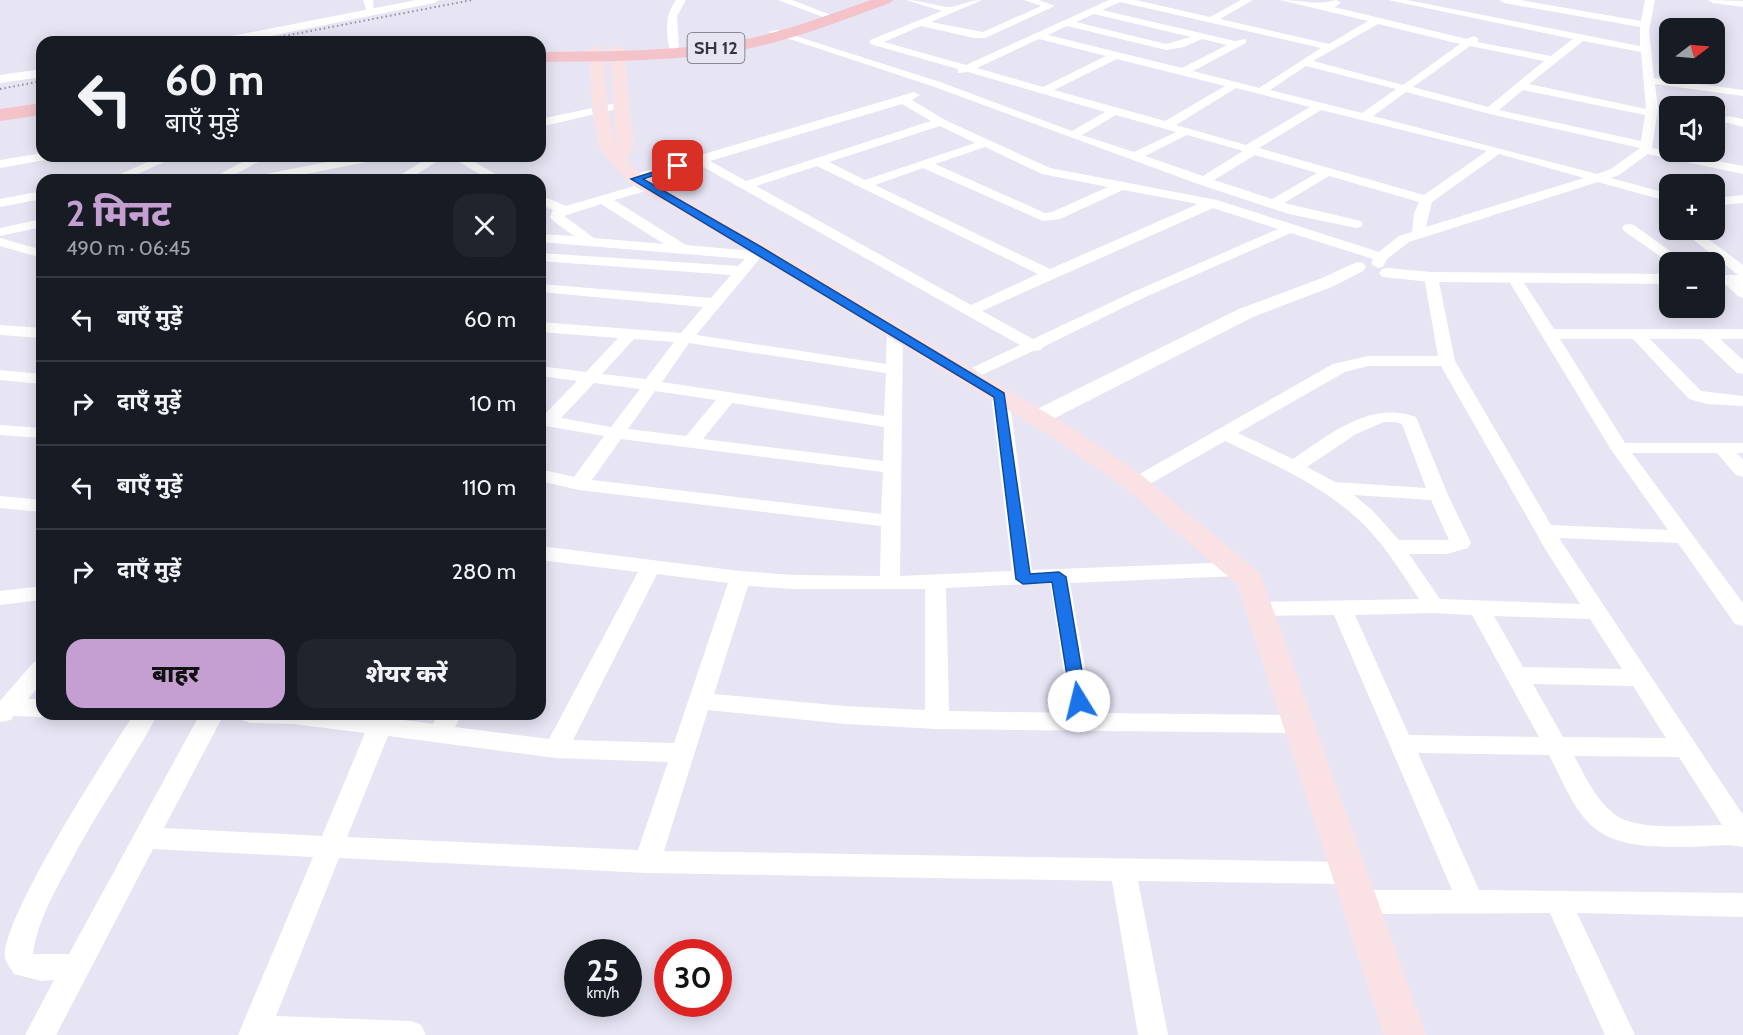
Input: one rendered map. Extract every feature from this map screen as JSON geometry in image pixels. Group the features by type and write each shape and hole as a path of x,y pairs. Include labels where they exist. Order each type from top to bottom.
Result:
{"main road":[{"name":"SH 12","path":"617,52 721,42 777,33 865,0"},
{"name":"SH 12","path":"546,57 726,47 885,0"},
{"name":"SH 12","path":"546,52 596,53"},
{"path":"617,52 626,146 634,175"},
{"path":"596,53 600,110 607,148 634,175 757,253 896,332 1037,418 1136,484 1250,580 1405,1035"},
{"path":"0,109 36,104"},
{"path":"0,116 36,110"}],"street":[{"path":"368,0 371,13"},
{"path":"253,36 434,0"},
{"path":"674,47 670,26 671,13 681,0"},
{"path":"783,0 826,15"},
{"path":"911,0 951,10"},
{"path":"977,0 874,42 1017,114 1134,157 1304,214 1356,224"},
{"path":"920,22 974,35 985,35 1050,7 1029,0"},
{"path":"546,212 602,199 634,175 699,160 909,98 1117,0"},
{"path":"1124,0 1330,47"},
{"path":"1225,0 1245,2"},
{"path":"1285,0 1552,60"},
{"path":"1325,8 1341,0"},
{"path":"1393,0 1646,50"},
{"path":"1438,9 1453,0"},
{"path":"1504,0 1646,25"},
{"path":"1713,0 1743,4"},
{"path":"1211,20 1245,2"},
{"path":"1037,418 1246,313 1378,265 1404,239 1615,172 1646,148 1651,113 1646,50 1646,2"},
{"path":"1093,11 1236,44"},
{"path":"1261,91 1304,62 1378,20"},
{"path":"1364,117 1497,21"},
{"path":"1066,23 1166,47 1180,45 1201,36"},
{"path":"1182,72 1263,32"},
{"path":"777,33 947,79 1059,95 1426,200"},
{"path":"1038,36 1497,150 1659,195"},
{"path":"1491,111 1581,37"},
{"path":"1043,91 1116,55"},
{"path":"1304,62 1491,111 1743,170"},
{"path":"0,79 36,74"},
{"path":"1648,80 1743,93"},
{"path":"1167,126 1234,85"},
{"path":"1521,86 1651,113"},
{"path":"1017,114 1059,95"},
{"path":"909,98 941,122 1046,171 1212,203 1291,228 1378,265 1431,277 1659,279"},
{"path":"546,122 621,105"},
{"path":"1203,181 1319,106"},
{"path":"1073,135 1114,111"},
{"path":"1728,120 1743,123"},
{"path":"743,186 941,122"},
{"path":"1134,157 1188,131"},
{"path":"864,184 986,143"},
{"path":"1419,233 1419,219 1426,200 1497,150"},
{"path":"0,164 36,158"},
{"path":"699,160 1035,346"},
{"path":"131,174 158,162"},
{"path":"226,174 252,162"},
{"path":"279,174 328,162"},
{"path":"315,174 333,162"},
{"path":"408,174 430,162"},
{"path":"465,162 487,174"},
{"path":"818,162 1050,274"},
{"path":"924,164 1043,217 1054,216 1120,186"},
{"path":"476,174 481,171"},
{"path":"1274,204 1327,171"},
{"path":"0,203 36,196"},
{"path":"602,199 685,250"},
{"path":"1725,201 1743,199"},
{"path":"546,202 558,208"},
{"path":"971,311 1212,203"},
{"path":"558,208 557,217 590,242"},
{"path":"0,232 36,224"},
{"path":"969,376 1138,295 1291,228"},
{"path":"1629,228 1664,252"},
{"path":"546,238 685,250 757,253"},
{"path":"1697,240 1743,292"},
{"path":"0,242 36,252"},
{"path":"579,484 685,338 757,253"},
{"path":"546,256 742,271"},
{"path":"1431,277 1447,361 1545,531 1743,835"},
{"path":"1514,278 1619,448 1743,619"},
{"path":"546,289 714,303"},
{"path":"546,327 685,338 895,370"},
{"path":"0,330 36,333"},
{"path":"890,583 896,332"},
{"path":"546,419 630,334"},
{"path":"1548,334 1743,334"},
{"path":"1637,334 1695,395 1707,399 1743,401"},
{"path":"1706,334 1743,369"},
{"path":"1136,484 1327,374 1353,364 1383,360 1447,361"},
{"path":"546,372 591,376 893,423"},
{"path":"0,375 36,378"},
{"path":"1000,395 1023,579"},
{"path":"691,442 728,397"},
{"path":"1293,468 1370,420 1385,416 1401,416 1413,424 1438,495 1461,543 1447,547 1394,547"},
{"path":"546,420 616,433 892,468"},
{"path":"0,430 36,433"},
{"path":"1223,433 1333,488 1370,519 1394,547 1434,606"},
{"path":"1619,448 1743,448"},
{"path":"1722,448 1743,471"},
{"path":"546,476 579,484 891,521"},
{"path":"1333,488 1438,495"},
{"path":"0,502 36,505"},
{"path":"1545,531 1683,537"},
{"path":"546,555 740,578 794,582 935,582 1237,569"},
{"path":"556,749 651,566"},
{"path":"1059,577 1083,722"},
{"path":"647,862 740,578"},
{"path":"935,582 937,720"},
{"path":"0,598 36,594"},
{"path":"1260,609 1434,606 1597,612"},
{"path":"1478,607 1589,804 1610,825 1639,834 1743,835"},
{"path":"1341,608 1471,902"},
{"path":"6,705 36,674"},
{"path":"1515,675 1640,678"},
{"path":"700,701 845,715 937,720 1298,724"},
{"path":"6,705 36,708"},
{"path":"77,966 41,968 24,965 19,957 22,938 37,900 86,810 142,720"},
{"path":"40,1035 209,720"},
{"path":"411,1035 254,1032 384,720 445,724 556,749 683,753"},
{"path":"1402,744 1686,748"},
{"path":"146,838 647,862 1350,873"},
{"path":"1123,870 1153,1035"},
{"path":"1558,901 1620,1035"},
{"path":"1359,902 1558,901 1743,905"}],"railway":[{"path":"284,36 472,0"},
{"path":"0,89 36,82"}],"route":[{"path":"678,166 635,179 760,250 1000,395 1023,579 1059,577 1079,701"}]}
